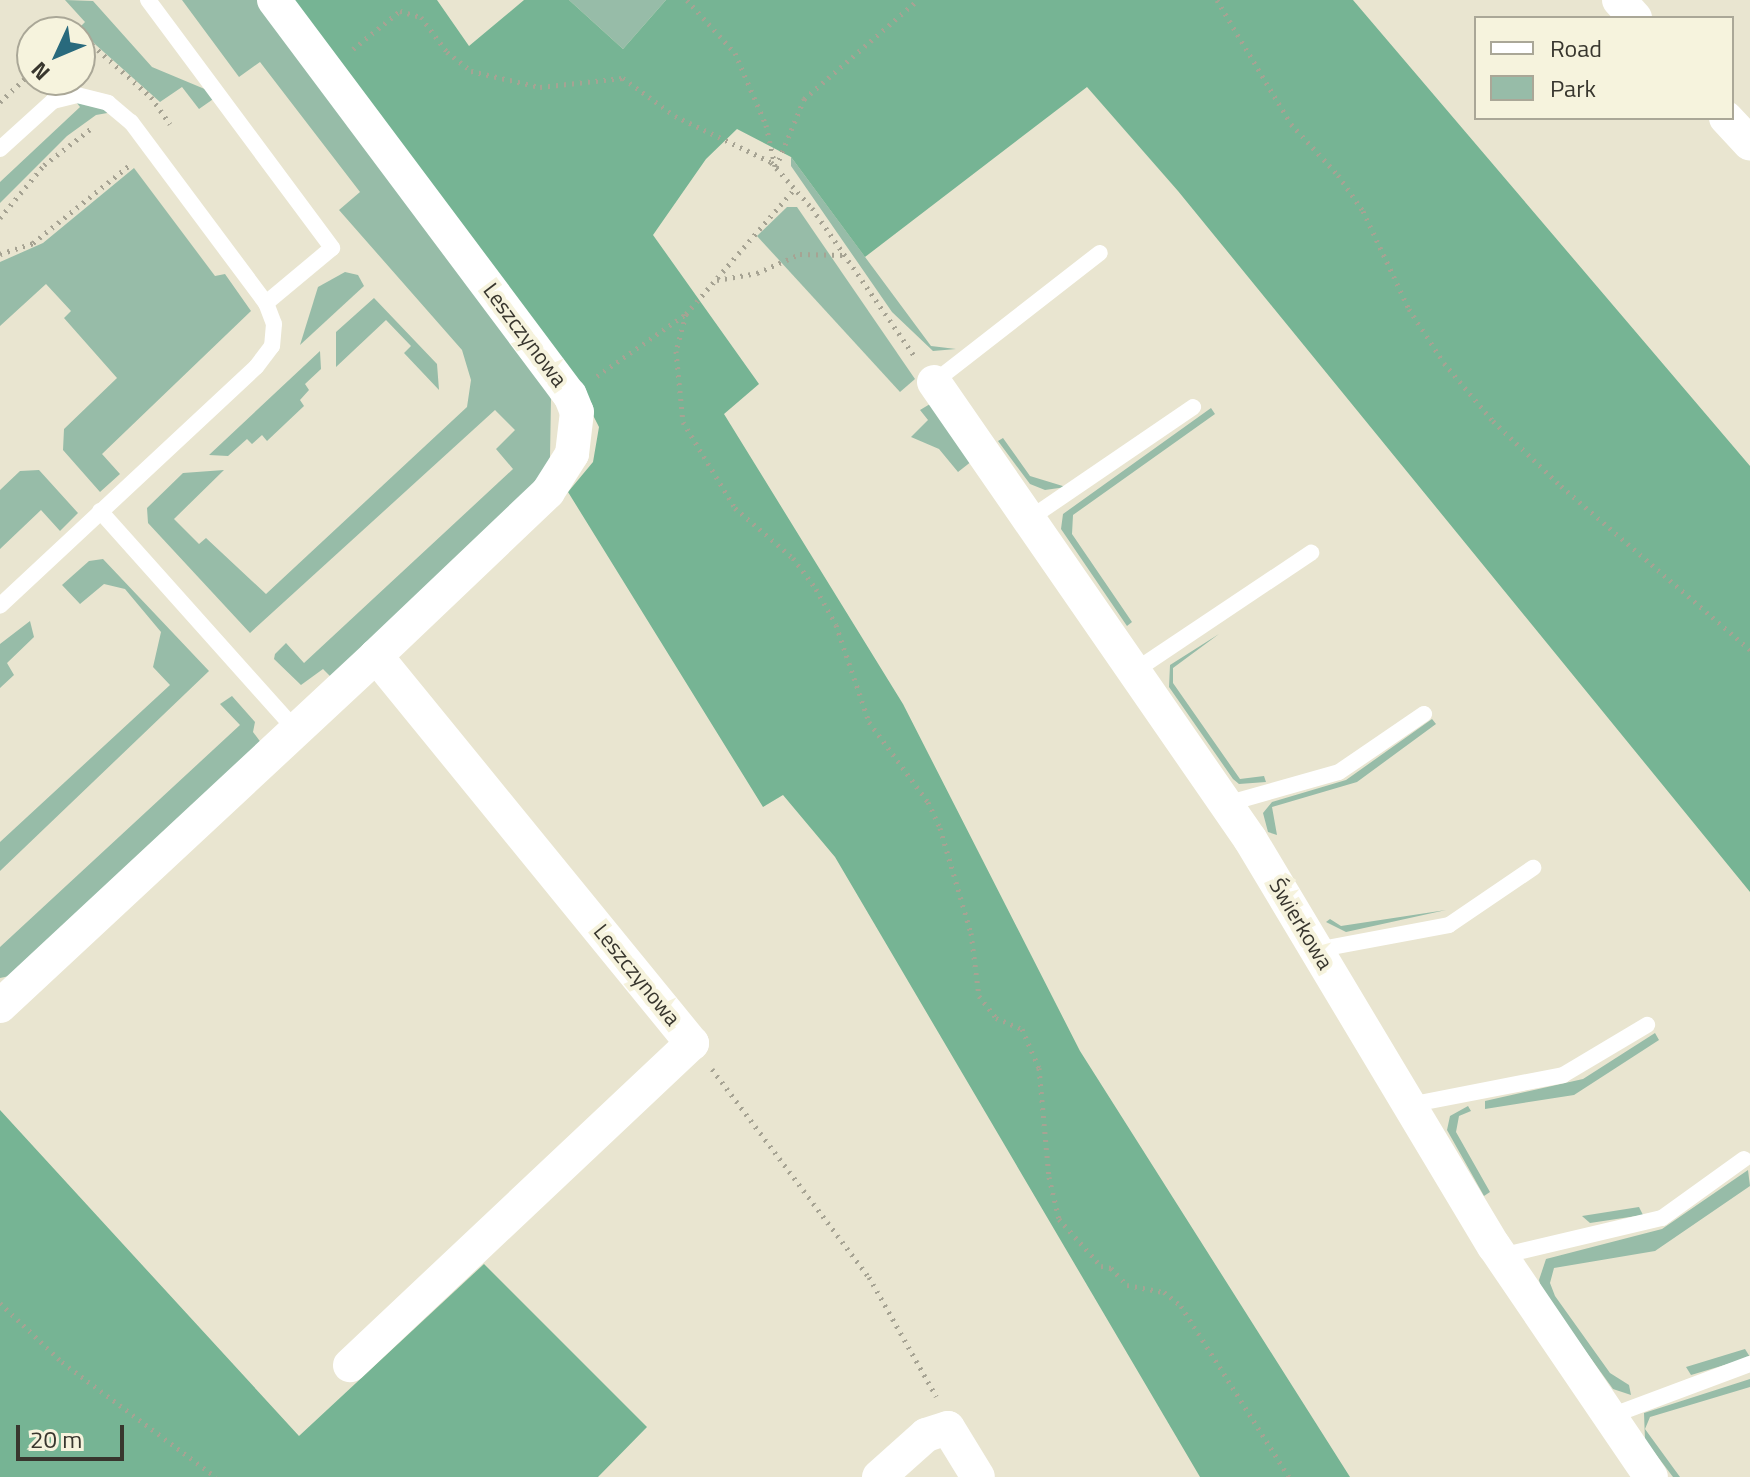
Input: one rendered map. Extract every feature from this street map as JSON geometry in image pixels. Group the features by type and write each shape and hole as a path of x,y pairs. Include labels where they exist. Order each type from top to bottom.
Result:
{"street":[{"name":"Leszczynowa","path":"0,1006 376,656 564,472 576,436 577,412 570,395 274,0"},
{"path":"1619,0 1633,16"},
{"path":"1728,120 1750,144"},
{"name":"Świerkowa","path":"934,382 1032,517 1226,804 1501,1256 1651,1477"},
{"name":"Leszczynowa","path":"350,1365 692,1043 376,656"},
{"path":"879,1477 926,1435 948,1428 978,1477"}],"lane":[{"path":"148,0 332,248 266,303"},
{"path":"0,149 53,101 77,95 108,103 131,122 266,303 274,324 272,346 256,367 0,606"},
{"path":"934,382 1100,253"},
{"path":"1032,517 1193,407"},
{"path":"100,511 296,730"},
{"path":"1136,670 1311,553"},
{"path":"1226,804 1339,772 1424,714"},
{"path":"1316,950 1449,925 1533,868"},
{"path":"1409,1105 1563,1075 1647,1025"},
{"path":"1501,1256 1662,1218 1744,1159"},
{"path":"1608,1417 1750,1364"}],"path":[{"path":"687,0 735,53 766,125 776,167"},
{"path":"776,167 804,99 918,0"},
{"path":"1217,0 1291,124 1338,175 1363,211 1409,309 1444,363 1493,421 1561,486 1750,650"},
{"path":"327,70 400,11 421,17 447,52 471,71 540,87 623,78 675,116 750,149 776,167 795,188 934,382"},
{"path":"96,49 151,97 170,124"},
{"path":"0,102 16,87"},
{"path":"0,218 44,165 101,121"},
{"path":"1,250 33,243 139,152"},
{"path":"570,395 686,314 795,188"},
{"path":"715,281 757,273 800,254 844,255"},
{"path":"686,314 676,351 683,422 735,508 793,558 816,589 836,625 869,722 934,815 971,933 979,996 996,1018 1022,1029 1035,1055 1049,1177 1059,1219 1101,1266 1111,1268 1127,1285 1164,1292 1181,1306 1289,1477"},
{"path":"692,1043 869,1277 927,1373 948,1428"},
{"path":"0,1303 62,1362 216,1477"}],"green space":[{"path":"65,0 93,1 152,67 219,95 199,109 182,87 160,102 96,45 96,16 80,16"},
{"path":"182,0 257,0 542,377 551,399 550,458 539,486 333,679 323,669 301,685 274,659 275,654 286,643 304,663 513,469 496,449 515,430 495,410 250,633 148,523 147,508 183,473 224,470 174,519 199,544 206,538 266,594 467,407 471,380 462,350 339,210 360,192 260,62 239,77"},
{"path":"292,0 437,0 469,46 524,0 569,0 623,49 666,0 1353,0 1750,466 1750,892 1178,191 1087,87 865,257 791,157 737,129 706,159 653,235 759,384 724,414 903,704 1080,1051 1350,1477 1200,1477 835,857 783,795 763,807 568,492 593,462 599,427 573,376"},
{"path":"569,0 666,0 623,49"},
{"path":"73,98 113,112 96,115 67,136 0,203 0,182 80,107"},
{"path":"791,157 931,346 956,349 933,351 892,312 791,166"},
{"path":"134,168 215,276 225,274 251,311 102,454 120,474 100,492 63,450 64,429 117,378 64,318 71,311 46,284 0,326 0,262 43,243"},
{"path":"787,207 797,207 915,379 900,392 757,236"},
{"path":"345,272 358,275 364,286 300,345 318,287"},
{"path":"374,298 437,364 439,390 404,353 411,346 386,320 336,367 336,332"},
{"path":"320,351 321,369 305,384 309,390 300,400 304,406 267,441 262,435 252,444 247,439 228,456 209,455"},
{"path":"930,404 972,461 958,472 939,449 911,437 928,420 920,410"},
{"path":"1211,408 1215,414 1073,515 1072,534 1132,622 1127,626 1061,529 1063,514"},
{"path":"1003,438 1030,476 1066,487 1045,490 1030,484 998,441"},
{"path":"39,470 78,513 60,531 41,510 0,549 0,490 20,471"},
{"path":"103,559 209,671 0,871 0,842 170,685 153,667 161,632 125,589 104,584 80,604 62,585 89,561"},
{"path":"30,621 34,637 7,663 14,675 0,688 0,644"},
{"path":"1219,634 1173,668 1173,683 1240,779 1264,776 1266,782 1239,784 1233,779 1169,687 1170,665"},
{"path":"232,696 255,722 253,732 262,744 14,975 0,978 0,947 240,725 220,704"},
{"path":"1432,719 1436,724 1357,782 1272,807 1277,835 1268,832 1263,813 1272,802 1346,780"},
{"path":"1446,910 1346,932 1326,922 1330,919 1341,926"},
{"path":"1655,1033 1659,1040 1574,1095 1485,1109 1485,1101 1583,1079"},
{"path":"1468,1106 1471,1111 1459,1116 1456,1132 1490,1192 1484,1196 1447,1130 1450,1116"},
{"path":"0,1110 299,1436 484,1264 647,1427 598,1477 0,1477"},
{"path":"1748,1170 1750,1186 1655,1251 1554,1268 1550,1283 1555,1296 1610,1373 1629,1385 1631,1395 1613,1389 1542,1291 1539,1280 1546,1259 1662,1229"},
{"path":"1639,1207 1643,1215 1590,1223 1582,1216"},
{"path":"1745,1349 1750,1357 1738,1361 1691,1375 1686,1367"},
{"path":"1750,1379 1750,1387 1650,1417 1645,1429 1680,1477 1673,1477 1645,1440 1644,1413"}]}
